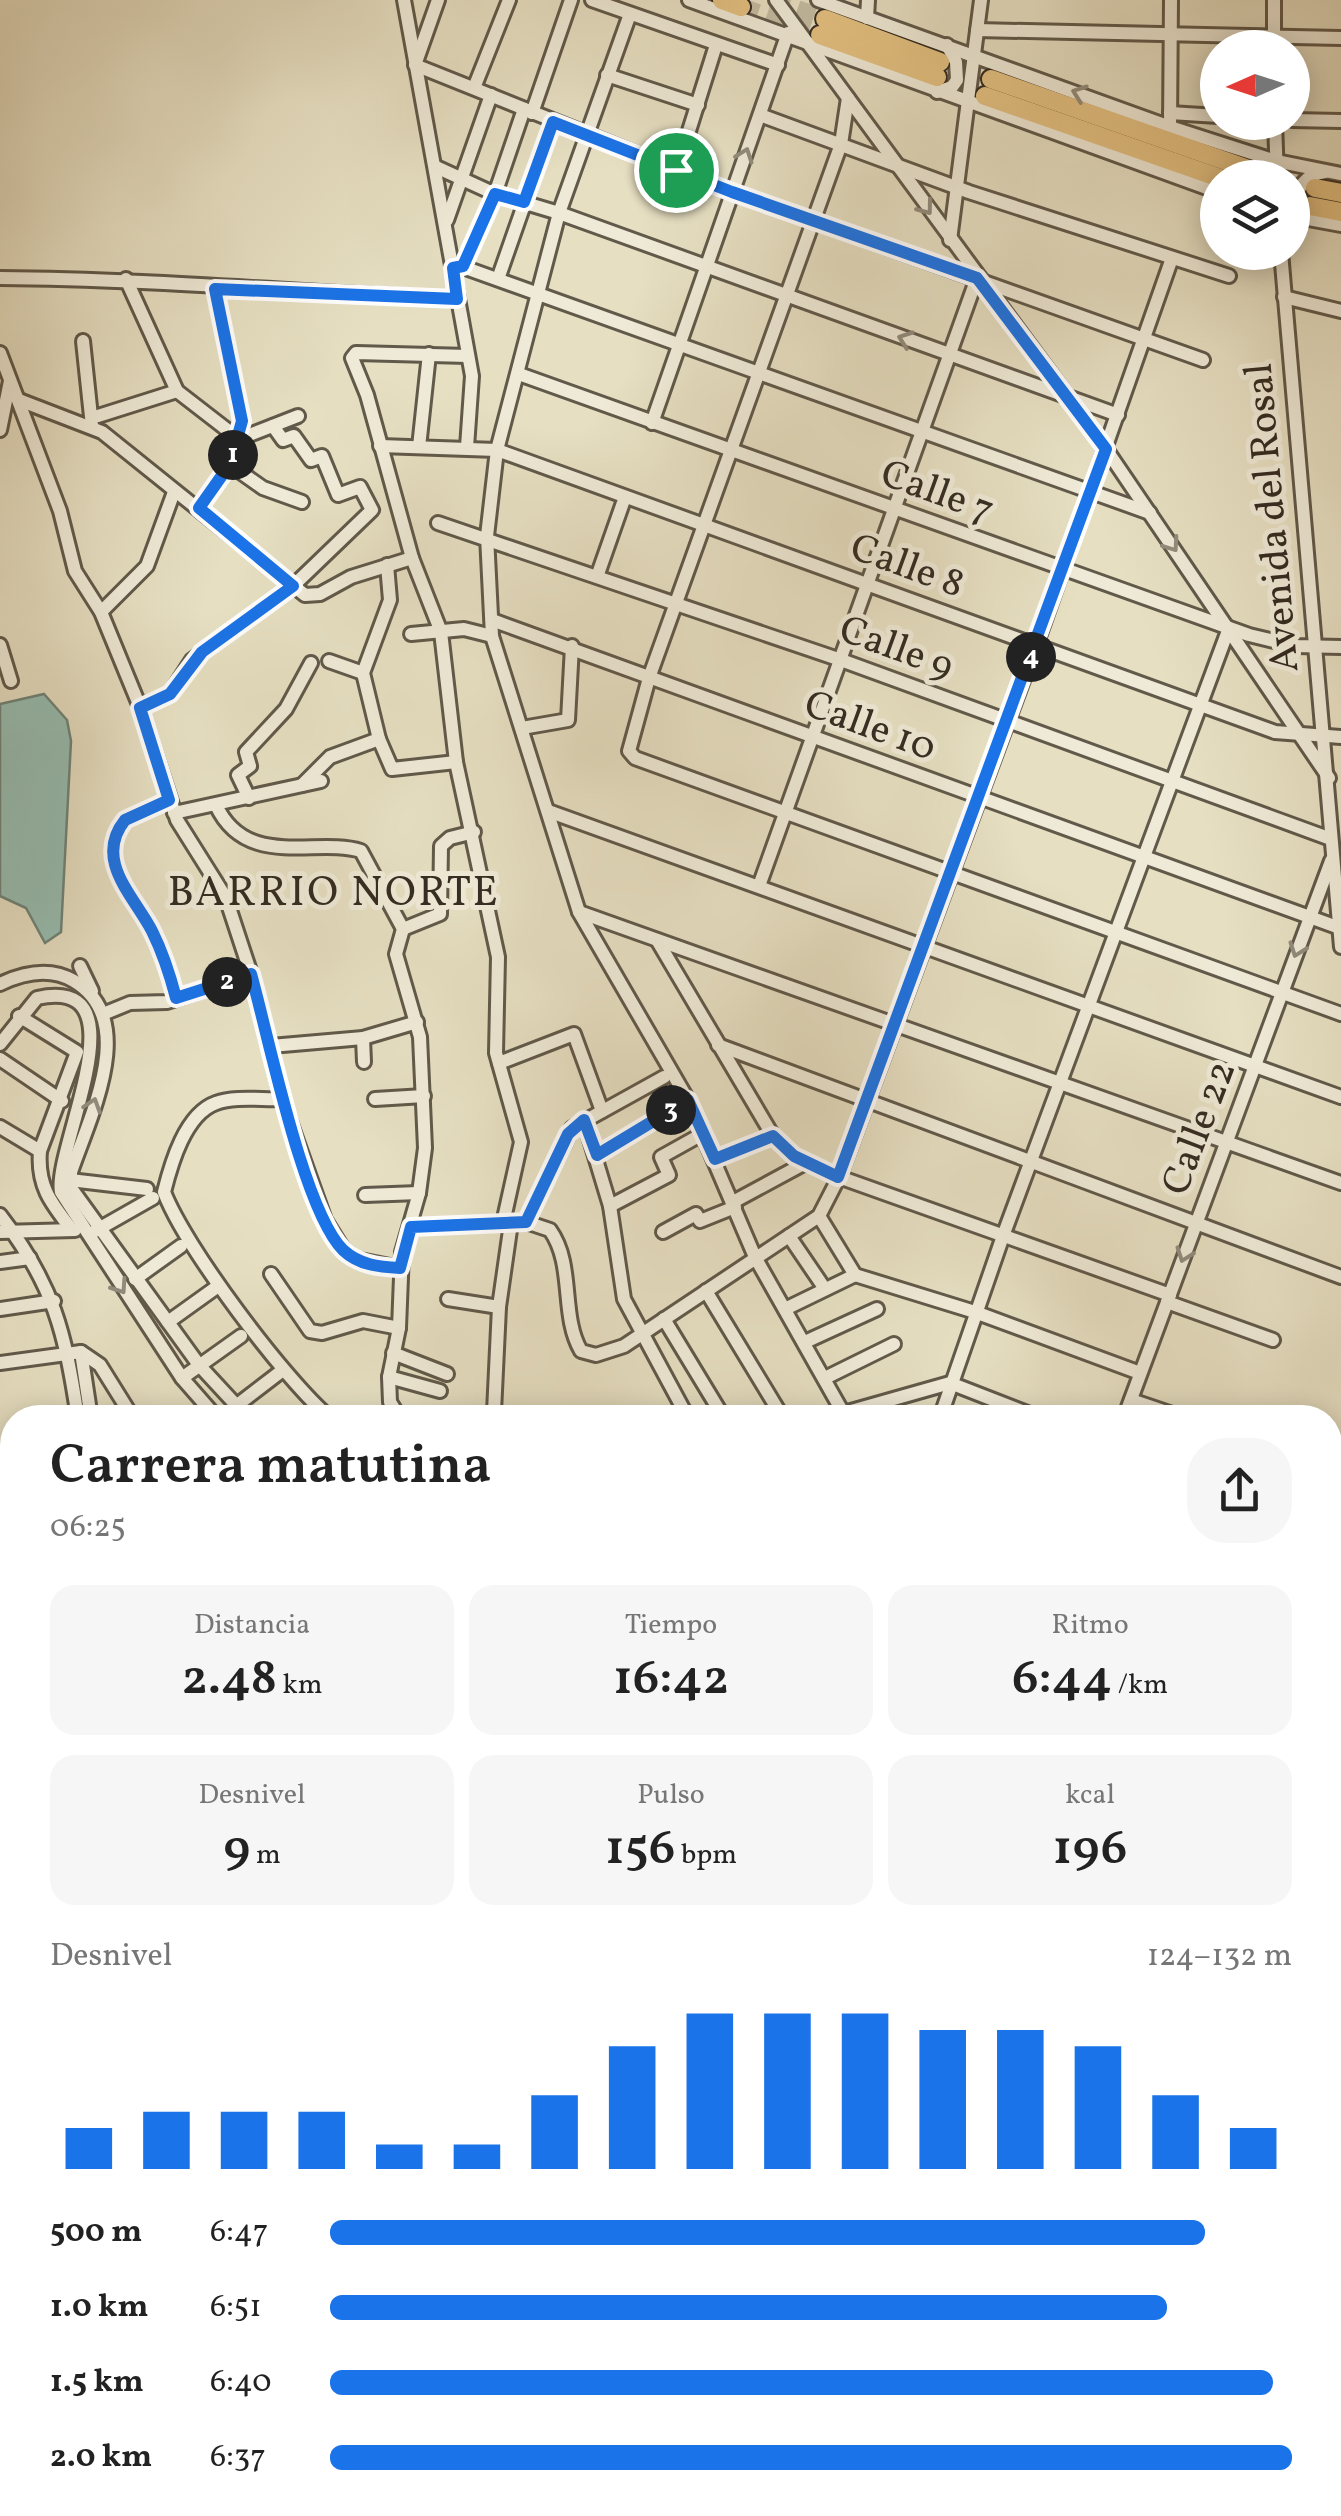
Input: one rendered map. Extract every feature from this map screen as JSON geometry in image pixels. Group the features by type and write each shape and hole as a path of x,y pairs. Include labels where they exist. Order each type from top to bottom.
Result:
{"main road":[{"path":"722,0 741,7"},
{"path":"818,33 939,69"},
{"path":"981,93 1216,160"},
{"path":"981,93 1200,171"},
{"path":"1311,204 1341,193"},
{"path":"1311,204 1341,212"}],"street":[{"path":"404,0 458,268 457,299 472,390 467,447"},
{"path":"415,65 438,0"},
{"path":"474,88 508,0"},
{"path":"458,268 495,194 571,0"},
{"path":"592,0 778,65"},
{"path":"689,0 786,36 818,33"},
{"path":"776,0 792,21 818,33 848,98 1106,449 1329,778"},
{"path":"818,0 868,18 939,69 981,93 1200,184"},
{"path":"868,0 868,18"},
{"path":"950,240 981,93 973,54 981,0"},
{"path":"1170,0 1170,120"},
{"path":"1274,0 1274,30"},
{"path":"630,14 559,213 497,450 487,536 492,636 579,912 688,1100 755,1257 840,1405"},
{"path":"652,423 792,21"},
{"path":"977,30 1200,38"},
{"path":"1310,40 1341,38"},
{"path":"676,170 716,45"},
{"path":"939,69 973,54 1170,120 1273,160"},
{"path":"415,65 732,192 1203,360"},
{"path":"607,76 698,106"},
{"path":"447,220 491,95"},
{"path":"848,98 842,144 628,740 634,758 787,810 949,874 1341,1014"},
{"path":"760,114 959,188 1171,261 1229,276"},
{"path":"1170,120 1200,118"},
{"path":"1310,120 1341,121"},
{"path":"498,279 553,122"},
{"path":"436,167 495,194 559,213 1118,415"},
{"path":"1334,173 1310,176 1298,189 1298,206 1311,204 1341,225"},
{"path":"411,1227 514,1223 550,1230 558,1240 574,1337 582,1352 606,1353 642,1335 820,1216 867,1101 976,798 1036,645 1171,261"},
{"path":"458,268 1150,513"},
{"name":"Avenida del Rosal","path":"1282,270 1341,947"},
{"path":"0,278 126,279 215,289 457,299"},
{"path":"759,886 977,278"},
{"path":"126,279 177,392 239,439"},
{"path":"199,508 230,464 239,439 241,408 215,289"},
{"path":"1284,297 1341,311"},
{"path":"83,341 95,421"},
{"path":"0,353 60,510 75,571 100,612 140,708 172,806 226,898 251,974 282,1099 334,1237 356,1259 400,1268"},
{"path":"468,356 356,353 352,360 367,395 412,558 440,632 456,762 498,957 494,1039 521,1142 514,1223 499,1307 494,1405"},
{"path":"419,447 429,354"},
{"name":"Calle 7","path":"519,374 1268,641 1341,647"},
{"path":"0,430 10,382"},
{"path":"95,421 177,392"},
{"path":"19,400 95,421 174,492 305,595 320,594 351,576 412,558"},
{"path":"239,439 298,416"},
{"path":"140,708 170,694 202,652 293,586 372,510 360,487 338,495 322,456 310,460 294,436 283,440 273,426"},
{"name":"Calle 8","path":"380,446 497,450 1276,732 1341,737"},
{"path":"230,464 270,492 302,502"},
{"path":"100,612 147,566 174,492"},
{"path":"598,574 625,497"},
{"name":"Calle 9","path":"438,522 841,660 1331,839"},
{"path":"387,565 390,600 363,673 379,739 392,769 456,762"},
{"name":"Calle 10","path":"492,620 1340,928"},
{"path":"944,1405 1002,1236 1229,628"},
{"path":"411,634 464,629 492,636"},
{"path":"0,645 11,681"},
{"path":"522,728 565,722 570,714 572,646"},
{"path":"329,661 363,673"},
{"path":"249,798 238,775 250,766 246,752 286,708 311,663"},
{"path":"302,785 330,757 379,739"},
{"path":"176,998 151,930 118,876 112,849 125,820 172,806 216,806 321,782"},
{"path":"216,806 231,829 271,845 294,850 361,852 403,929 396,954 416,1022 424,1096 419,1193 400,1268 399,1328 390,1376 392,1405"},
{"path":"548,811 1254,1069 1341,1097"},
{"path":"403,929 440,914 441,846 450,838 474,832"},
{"name":"Calle 22","path":"1129,1405 1332,859"},
{"path":"579,912 1341,1184"},
{"path":"657,940 773,1136 807,1162 1273,1340"},
{"path":"80,966 102,1014 104,1072 70,1180 75,1197 199,1365 235,1405"},
{"path":"0,984 46,972 64,976 95,998"},
{"path":"102,1014 130,1002 160,1004 251,974"},
{"path":"0,1044 37,998 52,995 80,1004 90,1021 92,1056 58,1179 77,1230"},
{"path":"19,1016 74,1048 78,1057 40,1151 40,1182 46,1196 77,1230 182,1378 206,1405"},
{"path":"271,1046 363,1038 416,1022"},
{"path":"498,1062 572,1034 602,1112"},
{"path":"363,1038 364,1062"},
{"path":"718,1045 1341,1277"},
{"path":"0,1059 62,1101"},
{"path":"514,1223 568,1134 584,1120 664,1077"},
{"path":"374,1099 424,1096"},
{"path":"282,1099 229,1101 204,1111 179,1147 164,1192 178,1222 228,1295 319,1405"},
{"path":"597,1155 688,1100"},
{"path":"584,1120 610,1206 624,1298 681,1405"},
{"path":"0,1127 40,1151"},
{"path":"610,1206 669,1175 662,1156 704,1133"},
{"path":"715,1159 773,1136"},
{"path":"663,1232 696,1214 700,1221 807,1162"},
{"path":"6,1232 101,1231 150,1194 70,1180"},
{"path":"365,1195 419,1193"},
{"path":"0,1214 6,1232 30,1258 54,1301 75,1351 84,1405"},
{"path":"820,1216 855,1275"},
{"path":"789,1236 825,1288"},
{"path":"135,1279 181,1246"},
{"path":"0,1262 30,1258"},
{"path":"271,1274 316,1334 363,1320 399,1328"},
{"path":"785,1309 855,1275 975,1312 1140,1373"},
{"path":"168,1322 214,1289"},
{"path":"706,1291 775,1405"},
{"path":"448,1299 499,1307"},
{"path":"0,1309 54,1301"},
{"path":"805,1342 877,1308"},
{"path":"664,1318 716,1405"},
{"path":"182,1378 241,1336"},
{"path":"825,1378 894,1344"},
{"path":"0,1363 75,1351 100,1365 125,1405"},
{"path":"393,1353 447,1374"},
{"path":"237,1405 279,1374"},
{"path":"390,1376 440,1392"},
{"path":"879,1405 950,1384 1006,1405"},
{"path":"1131,1400 1146,1405"}],"water":[{"path":"44,694 67,720 71,741 61,932 45,943 26,908 0,896 0,704"}],"tunnel":[{"path":"772,0 825,19"},
{"path":"741,7 820,35"}],"district":[{"name":"BARRIO NORTE","path":"334,890"}],"route":[{"path":"553,122 676,170 977,278 1106,449 838,1177 794,1156 773,1136 715,1159 688,1100 597,1155 584,1120 577,1123 526,1222 411,1227 400,1268 369,1265 343,1250 324,1220 282,1099 251,974 176,998 151,930 113,864 115,837 125,820 169,800 140,708 170,694 192,660 238,622 293,586 199,508 230,464 242,421 215,289 457,299 453,268 463,266 495,194 524,202 553,122"}]}
